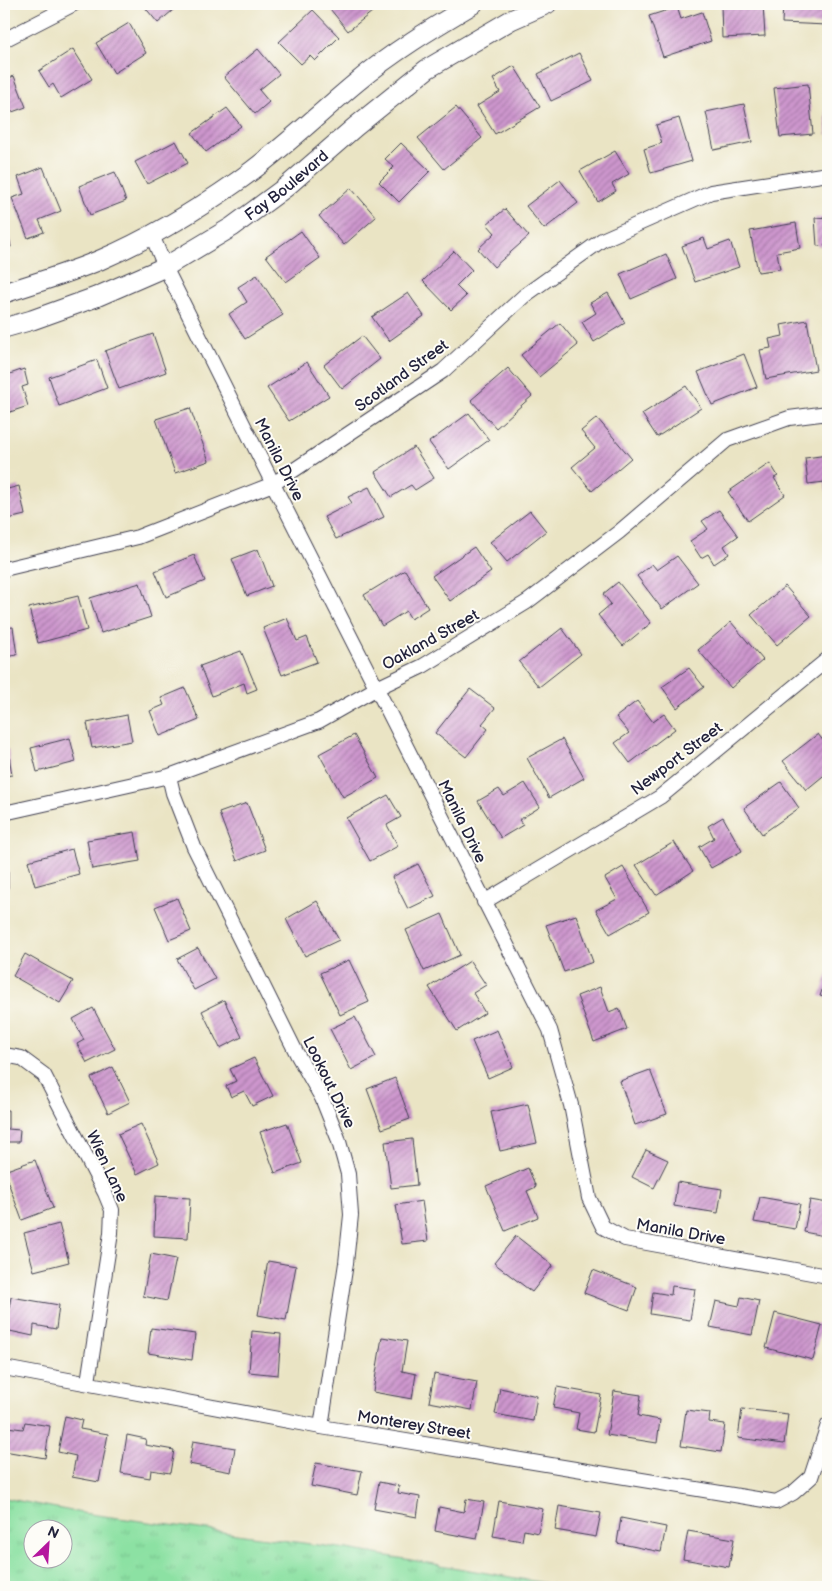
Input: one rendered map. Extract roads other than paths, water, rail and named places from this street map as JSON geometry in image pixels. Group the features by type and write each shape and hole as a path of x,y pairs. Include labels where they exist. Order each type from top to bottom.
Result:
{"main road":[{"name":"Fay Boulevard","path":"4,294 99,260 183,218 239,181 358,80 435,26 472,4"},
{"name":"Fay Boulevard","path":"4,328 96,297 165,267 232,227 286,187 355,127 427,69 511,20 547,4"}],"street":[{"path":"4,40 74,4"},
{"name":"Scotland Street","path":"4,569 138,537 273,484 443,371 524,296 602,240 711,192 828,174"},
{"name":"Manila Drive","path":"152,235 165,267 273,484 550,1030 571,1105 589,1198 603,1227 625,1239 828,1276"},
{"name":"Oakland Street","path":"4,813 169,776 319,721 377,688 423,666 527,602 619,532 727,440 789,418 828,413"},
{"name":"Newport Street","path":"484,902 660,796 828,659"},
{"name":"Lookout Drive","path":"169,776 176,801 194,847 293,1045 322,1098 338,1138 348,1174 350,1215 346,1263 321,1426"},
{"name":"Wien Lane","path":"4,1055 21,1058 44,1075 112,1210 111,1233 88,1382"},
{"name":"Monterey Street","path":"4,1368 321,1426 776,1502 793,1493 811,1477 828,1424"}]}
